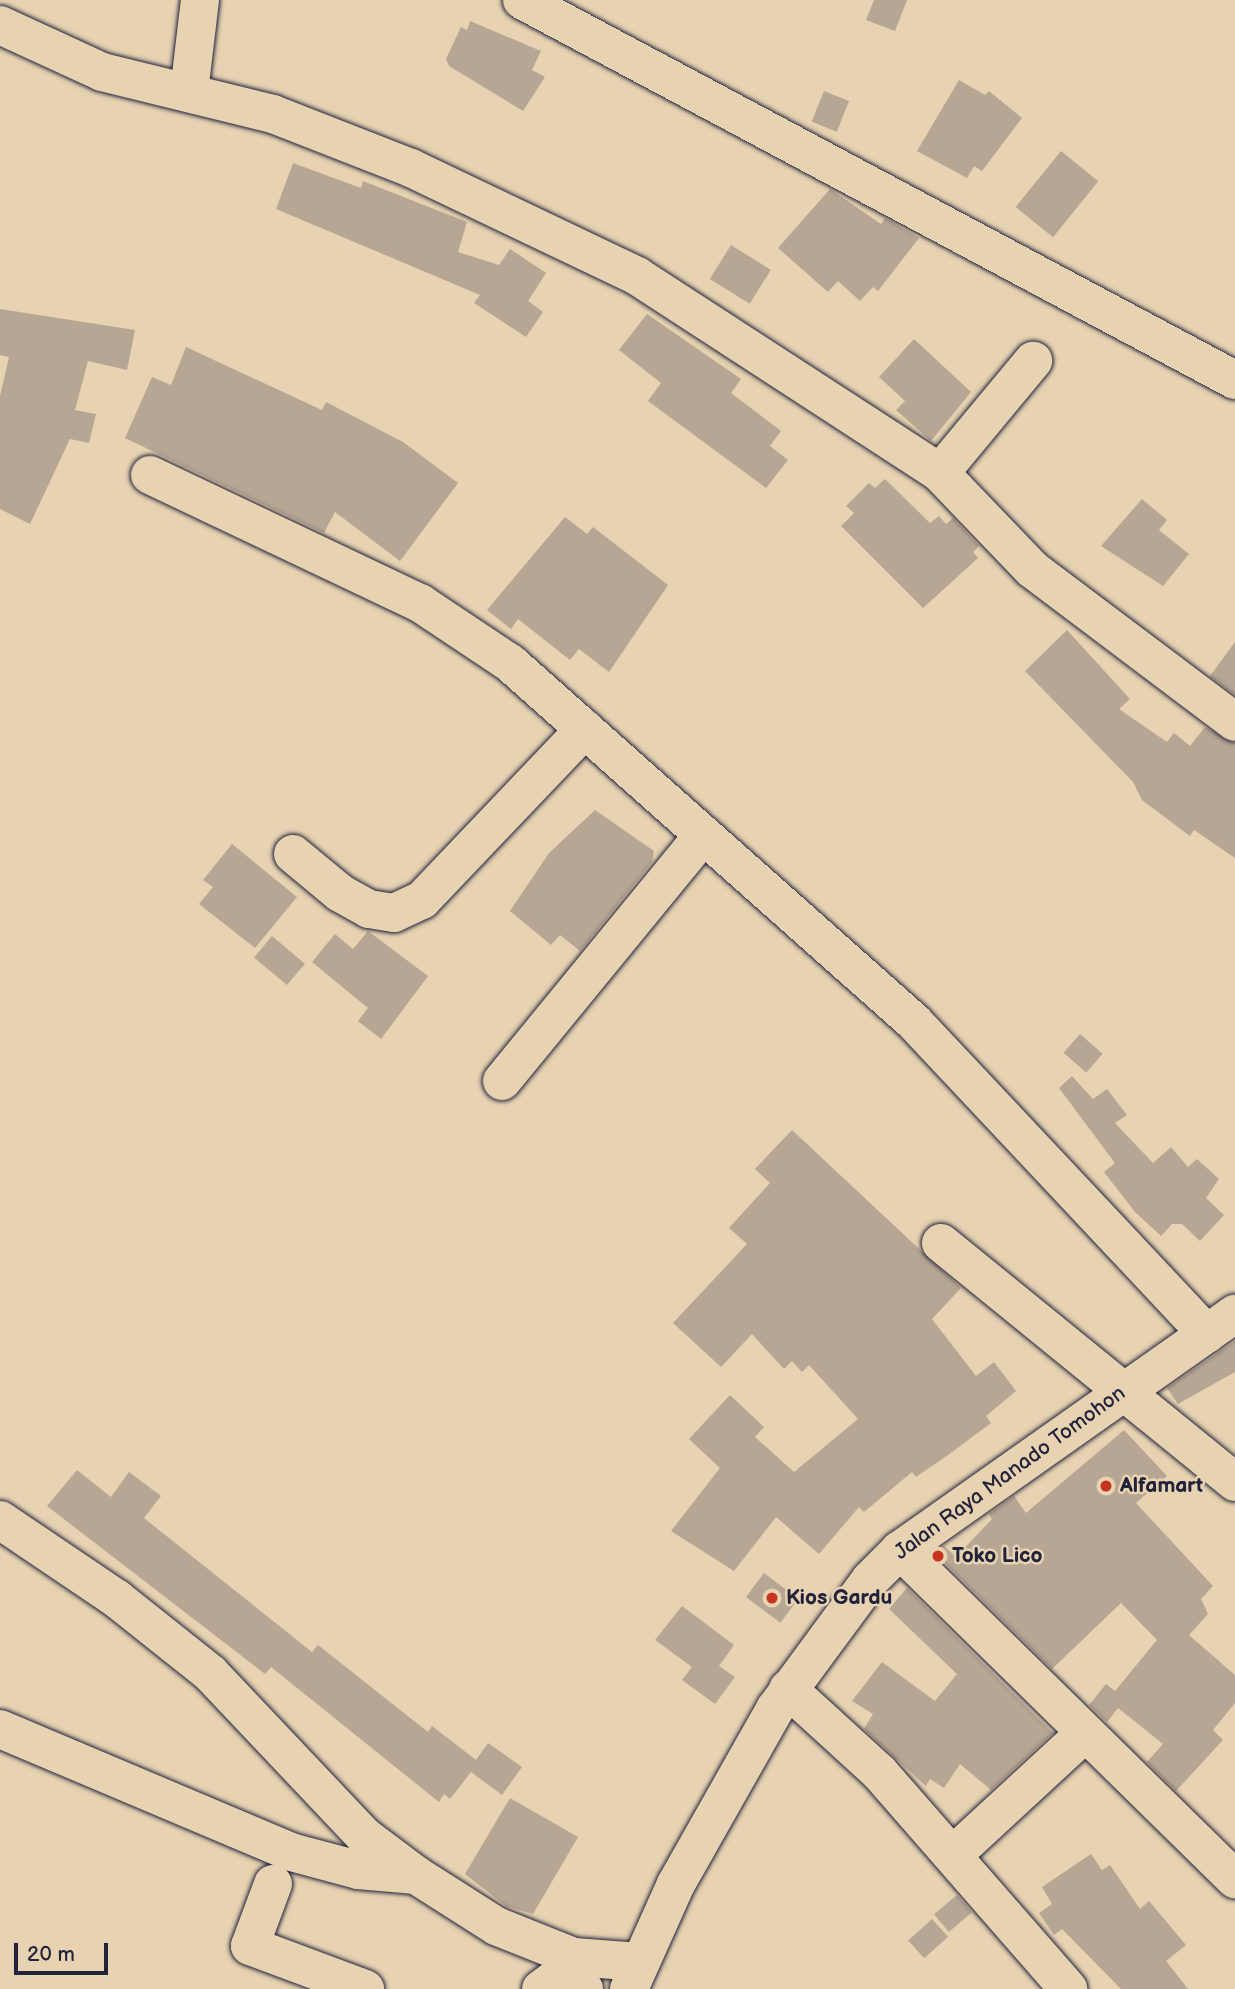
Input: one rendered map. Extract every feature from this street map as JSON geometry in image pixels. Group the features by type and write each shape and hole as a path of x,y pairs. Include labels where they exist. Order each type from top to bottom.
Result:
{"main road":[{"path":"189,92 200,0"},
{"path":"522,0 1235,380"},
{"path":"0,25 102,72 273,114 386,158 598,254 830,397 940,473 1042,578 1235,722"},
{"path":"940,473 1033,361"},
{"path":"150,475 420,603 510,663 914,1022 1221,1324"},
{"path":"293,854 340,893 369,909 394,913 422,900 585,729"},
{"path":"502,1081 703,835"},
{"path":"942,1243 1121,1395 1235,1482"},
{"name":"Jalan Raya Manado Tomohon","path":"635,1976 676,1884 788,1689 900,1550 1221,1324"},
{"path":"0,1520 117,1599 210,1674 345,1817 416,1874 496,1926 574,1957 635,1976"},
{"path":"900,1550 1083,1735 1235,1879"},
{"path":"788,1689 879,1772 954,1854 1068,1989"},
{"path":"0,1729 291,1852 358,1870 416,1874"},
{"path":"954,1854 1083,1735"},
{"path":"272,1884 250,1946 365,1989"},
{"path":"541,1989 552,1981 584,1989"}],"building":[{"path":"874,0 907,0 895,31 866,20"},
{"path":"470,21 541,51 532,70 545,77 523,111 449,66 446,59 461,27 467,30"},
{"path":"959,80 985,95 989,91 1022,118 982,171 974,166 967,178 917,151"},
{"path":"824,91 849,101 837,132 812,122"},
{"path":"1061,151 1098,181 1053,237 1016,207"},
{"path":"293,163 361,188 363,181 467,222 458,252 499,265 510,249 546,273 528,301 543,312 526,337 474,303 480,295 276,209"},
{"path":"830,189 881,224 885,218 919,238 878,291 873,287 860,301 838,281 828,292 778,248"},
{"path":"731,245 771,270 750,304 710,279"},
{"path":"0,309 135,330 127,370 88,361 75,410 96,414 89,443 70,439 30,524 0,509 0,396 9,357 0,355"},
{"path":"647,314 741,379 731,393 781,431 770,446 788,460 766,488 648,401 661,383 619,350"},
{"path":"914,339 971,392 931,441 896,410 905,401 879,377"},
{"path":"186,347 322,410 326,402 403,442 458,483 400,561 335,512 324,533 125,438 152,377 171,385"},
{"path":"885,479 930,523 939,516 946,524 953,518 979,546 973,552 978,558 923,608 841,526 854,513 846,506 869,483 875,488"},
{"path":"1142,499 1167,520 1159,530 1189,554 1163,586 1101,546"},
{"path":"565,517 587,534 593,527 668,585 609,672 579,649 570,660 518,619 511,629 487,610"},
{"path":"1067,630 1130,699 1119,709 1167,742 1174,733 1190,746 1205,727 1235,743 1235,858 1194,830 1190,836 1142,800 1133,782 1025,671"},
{"path":"1235,642 1235,695 1210,676"},
{"path":"595,810 654,851 652,862 580,951 560,935 551,945 510,911 549,853"},
{"path":"232,844 297,897 255,948 199,904 213,887 203,880"},
{"path":"368,931 428,976 381,1039 358,1021 368,1008 312,962 335,934 353,949"},
{"path":"272,936 305,964 287,985 254,957"},
{"path":"1080,1034 1103,1054 1086,1073 1064,1053"},
{"path":"1072,1076 1093,1099 1107,1089 1127,1115 1115,1123 1153,1163 1171,1147 1188,1167 1197,1159 1219,1179 1206,1198 1224,1215 1200,1241 1182,1224 1172,1224 1161,1236 1135,1212 1104,1172 1115,1163 1059,1088"},
{"path":"792,1130 961,1288 932,1319 976,1376 994,1362 1016,1391 986,1416 991,1423 948,1455 916,1477 912,1472 864,1512 859,1507 819,1554 776,1517 734,1571 671,1531 720,1468 689,1439 730,1395 764,1427 755,1437 794,1472 858,1419 809,1365 802,1372 792,1361 784,1369 752,1334 721,1367 673,1323 747,1244 729,1228 770,1183 755,1169"},
{"path":"1235,1341 1235,1372 1178,1404 1167,1388"},
{"path":"1124,1430 1167,1476 1136,1503 1213,1586 1201,1599 1208,1614 1189,1635 1235,1675 1235,1703 1213,1730 1223,1740 1176,1791 1147,1762 1163,1744 1118,1708 1107,1722 1089,1705 1106,1684 1115,1691 1157,1640 1121,1603 1052,1669 935,1553 944,1546 956,1557 992,1519 989,1514 1014,1496 1026,1513"},
{"path":"77,1470 111,1497 129,1472 161,1496 144,1518 312,1652 318,1645 428,1732 432,1726 476,1760 488,1743 522,1767 502,1795 471,1772 450,1799 444,1794 439,1802 271,1667 265,1674 47,1506"},
{"name":"Kios Gardu","path":"764,1573 798,1599 780,1623 746,1597"},
{"path":"907,1588 1053,1733 991,1790 960,1764 944,1788 930,1779 926,1786 864,1729 873,1714 852,1701 882,1662 935,1701 957,1674 889,1609"},
{"path":"682,1606 734,1645 719,1666 735,1677 715,1704 682,1680 692,1667 655,1640"},
{"path":"510,1798 578,1837 533,1914 506,1906 465,1874"},
{"path":"1091,1854 1102,1870 1110,1865 1140,1909 1149,1901 1186,1945 1166,1961 1188,1989 1121,1989 1062,1929 1054,1935 1039,1913 1052,1904 1042,1887"},
{"path":"957,1895 972,1913 949,1932 934,1914"},
{"path":"932,1919 948,1937 924,1958 908,1940"}],"place":[{"name":"Alfamart","path":"1106,1486"},
{"name":"Toko Lico","path":"938,1556"},
{"name":"Kios Gardu","path":"772,1598"}]}
